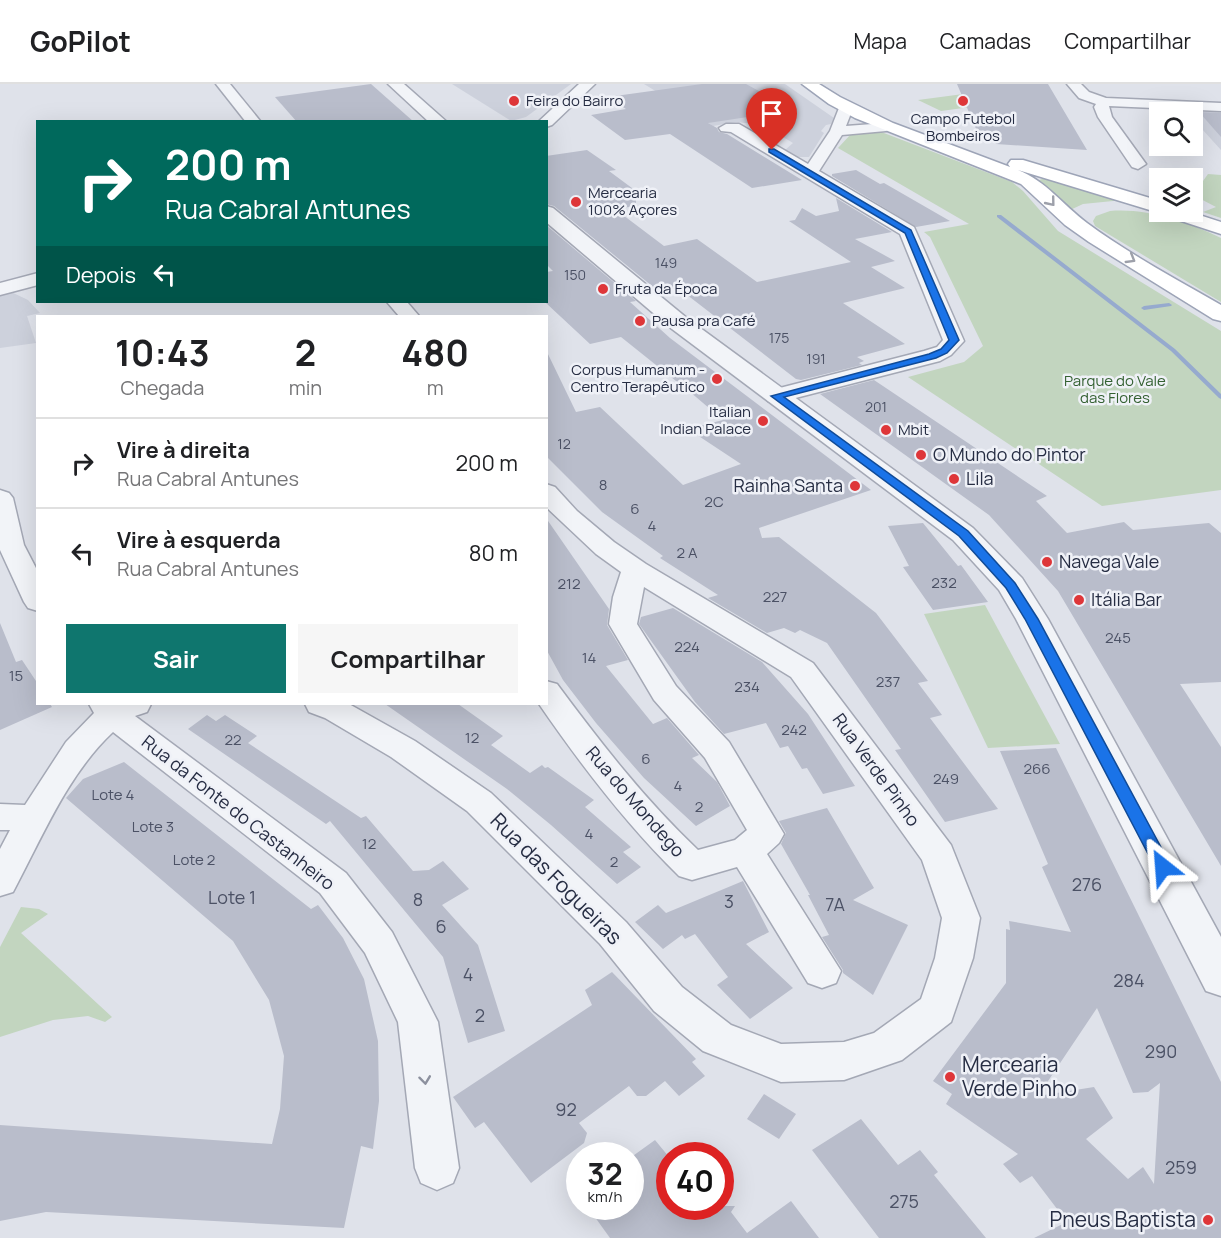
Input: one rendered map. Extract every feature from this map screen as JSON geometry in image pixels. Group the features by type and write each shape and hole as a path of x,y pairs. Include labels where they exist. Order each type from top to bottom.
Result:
{"main road":[{"path":"809,84 846,108 886,127 1027,180 1041,190 1059,211 1088,215 1221,314"},
{"path":"829,84 881,114 935,136 984,154 1149,204"},
{"path":"1088,215 1112,205 1149,207"},
{"path":"1203,222 1221,228"}],"street":[{"path":"223,84 252,120"},
{"path":"395,84 437,120"},
{"path":"548,120 588,84"},
{"path":"1074,84 1084,96 1106,102 1221,107"},
{"path":"1106,102 1101,107 1105,117 1138,164"},
{"path":"810,173 837,130 846,108"},
{"path":"726,129 734,127 908,231 954,340 944,351 932,356 776,396"},
{"path":"837,130 886,127"},
{"path":"548,214 680,324 963,534 1011,585 1032,619 1221,978"},
{"path":"0,289 36,280"},
{"path":"398,303 408,315"},
{"name":"Rua Verde Pinho","path":"548,494 568,516 604,548 636,570 802,670 938,855 961,918 954,958 937,1010 887,1047 844,1061 781,1063"},
{"path":"0,498 11,545 36,598"},
{"path":"636,570 627,597 623,624 665,693 717,750 756,843 822,971"},
{"name":"Rua do Mondego","path":"548,695 603,771 669,845 692,866 756,843"},
{"name":"Rua das Fogueiras","path":"323,705 336,710 403,749 478,802 613,933 668,999 717,1038 781,1063"},
{"path":"0,882 62,773 90,736 118,707"},
{"name":"Rua da Fonte do Castanheiro","path":"118,707 333,883 380,944 418,1022 437,1168"},
{"path":"0,817 35,818"}],"shaded area":[{"name":"Feira do Bairro","path":"452,84 571,84 526,117 509,120"},
{"path":"644,84 785,84 834,118 831,124 826,125 821,131 824,133 809,157 795,157 784,151 793,143 763,125 736,122 713,126"},
{"path":"1203,112 1221,112 1221,150 1203,130"},
{"path":"7,290 28,300 40,313 27,316 36,343 0,348 0,291"}],"green space":[{"name":"Campo Futebol Bombeiros","path":"986,91 1008,102 941,111 918,100"},
{"name":"Parque do Vale das Flores","path":"876,130 1012,182 1023,191 1058,231 1221,331 1221,490 1102,506 908,377 964,362 983,346 930,237 924,232 969,224 838,148 851,134"},
{"path":"1208,174 1221,175 1221,218 1203,212 1216,207 1203,200 1203,181"},
{"path":"1047,177 1123,200 1083,204 1068,211 1051,191 1037,181"},
{"path":"1110,211 1149,213 1149,222 1181,222 1221,238 1221,302 1095,226 1093,221 1096,216"},
{"path":"985,605 1060,744 988,748 924,614"},
{"path":"21,907 39,909 48,914 21,933 112,1017 105,1022 88,1016 53,1020 0,1037 0,947"}],"building":[{"path":"371,84 412,120 295,120 275,97"},
{"path":"702,84 746,84 794,110 708,123 717,128 719,132 727,134 802,180 752,188 670,134 625,140 591,115 626,109 608,97"},
{"path":"957,84 1048,84 1087,150 996,144 991,137 979,136"},
{"path":"1203,112 1221,113 1221,137 1203,117"},
{"path":"587,150 616,170 609,171 636,191 636,206 615,209 664,246 697,239 757,282 851,262 789,221 795,220 802,208 816,216 839,211 836,198 892,232 855,239 895,261 871,267 905,288 843,303 905,344 857,357 864,361 859,363 862,365 801,380 796,379 682,291 663,295 554,206 548,204 548,156"},
{"path":"856,170 880,184 884,183 950,221 916,227 832,176 832,174"},
{"path":"548,227 636,301 630,302 670,338 871,490 759,528 762,538 779,537 876,613 928,681 918,683 942,715 930,718 998,809 945,822 895,750 901,749 827,643 800,630 795,633 784,628 767,633 708,598 718,595 660,558 663,556 602,512 548,458 548,354 576,412 600,407 683,485 741,464 688,429 723,420 696,397 621,337 590,344 546,303 548,303 548,272 553,271 548,266"},
{"path":"874,380 1047,496 1036,501 1067,533 1124,522 1133,530 1209,523 1221,533 1221,682 1180,684 1221,747 1221,866 1058,591 989,515 820,394"},
{"path":"548,521 609,609 607,625 628,660 606,666 653,724 667,718 699,755 692,758 717,782 730,806 696,826 644,778 596,723 563,680 548,653"},
{"path":"923,523 958,566 961,565 988,602 933,610 903,567 909,566 888,526"},
{"path":"673,608 762,662 808,714 855,786 823,794 807,768 802,769 788,746 780,748 766,723 724,734 695,702 639,624 641,617"},
{"path":"0,623 16,662 22,660 36,681 36,705 51,705 52,707 0,730"},
{"path":"386,705 459,705 503,736 491,745 530,773 542,765 545,768 548,767 594,800 585,807 631,847 623,852 641,867 617,884 507,789"},
{"path":"207,715 216,721 225,715 257,736 248,743 361,818 366,816 413,871 429,870 443,861 469,889 442,905 478,945 505,1031 468,1043 443,957 330,821 326,824 188,729"},
{"path":"1056,748 1221,1082 1221,1238 1034,1238 1067,1222 1032,1176 1020,1183 1003,1164 1018,1154 946,1104 952,1094 933,1081 1006,983 1006,929 1010,930 1009,921 1071,932 1042,867 1048,864 1000,751","holes":["1097,1008 1133,1093 1148,1092 1160,1083 1154,1184 1143,1167 1128,1179 1086,1139 1113,1118 1094,1087 1038,1096"]},
{"path":"124,762 311,909 318,905 343,938 364,979 378,1041 379,1101 373,1149 361,1146 344,1228 46,1212 0,1221 0,1125 272,1144 280,1109 284,1056 269,1000 233,941 66,798 83,779"},
{"path":"827,808 874,888 853,900 908,925 873,995 843,973 822,937 829,935 808,895 810,895 781,844 786,833 779,821"},
{"path":"743,881 769,932 746,944 793,988 750,1019 717,985 728,977 695,934 685,939 682,935 663,949 635,922 658,905 666,913"},
{"path":"612,972 696,1059 692,1062 705,1076 679,1096 665,1081 646,1096 637,1096 629,1086 579,1123 587,1133 584,1142 566,1142 566,1157 531,1183 484,1122 475,1128 453,1097 592,1005 585,990"},
{"path":"764,1094 796,1114 779,1139 747,1119"},
{"path":"861,1119 898,1165 920,1150 938,1172 934,1175 986,1238 879,1238 812,1150"},
{"path":"655,1140 657,1142 656,1220 734,1220 734,1216 747,1233 791,1201 819,1238 610,1238 597,1220 644,1220 644,1148"}],"waterway":[{"path":"999,216 1173,350 1221,397"},
{"path":"1144,308 1169,305"}],"place":[{"name":"Feira do Bairro","path":"514,101"},
{"name":"Campo Futebol Bombeiros","path":"963,101"},
{"name":"Mercearia 100% Açores","path":"576,202"},
{"name":"Fruta da Época","path":"603,289"},
{"name":"Pausa pra Café","path":"640,321"},
{"name":"Corpus Humanum - Centro Terapêutico","path":"717,379"},
{"name":"Italian Indian Palace","path":"763,421"},
{"name":"Mbit","path":"886,430"},
{"name":"O Mundo do Pintor","path":"921,455"},
{"name":"Lila","path":"954,479"},
{"name":"Rainha Santa","path":"855,486"},
{"name":"Navega Vale","path":"1047,562"},
{"name":"Itália Bar","path":"1079,600"},
{"name":"Mercearia Verde Pinho","path":"950,1077"},
{"name":"Pneus Baptista","path":"1208,1220"}],"route":[{"path":"772,150 908,231 954,340 944,351 932,356 776,396 963,534 1011,585 1032,619 1163,867"}]}
